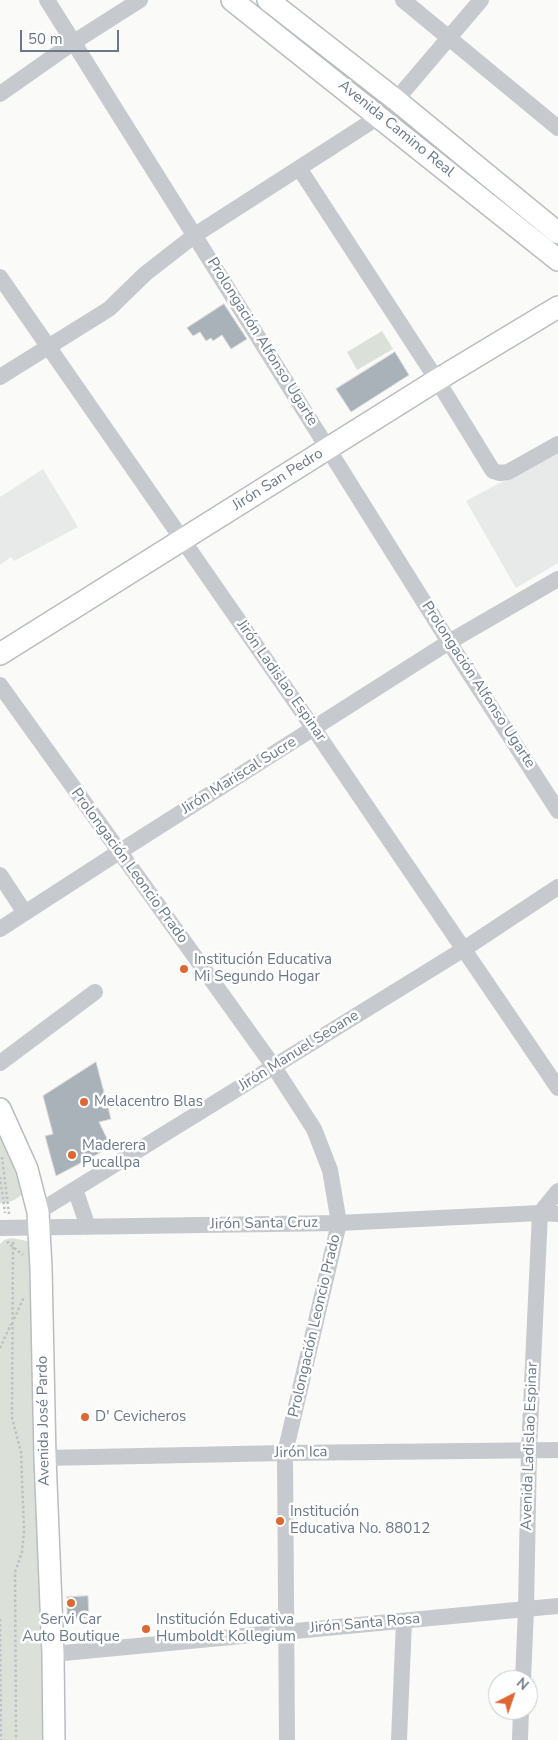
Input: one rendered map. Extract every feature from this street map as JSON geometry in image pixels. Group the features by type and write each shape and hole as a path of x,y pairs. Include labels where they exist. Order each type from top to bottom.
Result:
{"main road":[{"name":"Avenida Camino Real","path":"232,0 380,116 558,260"},
{"name":"Avenida Camino Real","path":"268,0 396,100 558,233"},
{"name":"Jirón San Pedro","path":"0,654 437,380 558,307"},
{"name":"Avenida José Pardo","path":"0,1109 28,1169 38,1220 53,1654 54,1740"}],"street":[{"name":"Prolongación Alfonso Ugarte","path":"48,0 558,811"},
{"path":"0,94 74,42 140,0"},
{"path":"403,0 558,128"},
{"path":"396,100 481,0"},
{"path":"0,377 109,309 145,274 195,235 380,116"},
{"path":"298,168 437,380 493,471 500,473 508,472 558,444"},
{"name":"Jirón Ladislao Espinar","path":"0,277 314,729 558,1088"},
{"name":"Jirón Mariscal Sucre","path":"0,929 450,642 558,579"},
{"name":"Prolongación Leoncio Prado","path":"0,685 274,1067 314,1128 330,1170 339,1223 285,1453 287,1740"},
{"path":"0,875 24,913"},
{"name":"Jirón Manuel Seoane","path":"38,1220 75,1189 464,949 558,886"},
{"path":"0,1063 95,992"},
{"path":"75,1189 88,1227"},
{"path":"540,1213 558,1191"},
{"name":"Jirón Santa Cruz","path":"6,1228 38,1220 88,1227 339,1223 540,1213 558,1214"},
{"name":"Avenida Ladislao Espinar","path":"523,1670 529,1450 540,1213"},
{"name":"Jirón Ica","path":"45,1458 558,1450"},
{"name":"Jirón Santa Rosa","path":"53,1654 558,1606"},
{"path":"400,1740 404,1621"},
{"path":"520,1740 521,1720"}],"path":[{"path":"2,1154 6,1228"},
{"path":"0,1178 8,1243 26,1258"},
{"path":"13,1248 12,1418 21,1452 24,1531 22,1552 15,1572 16,1740"},
{"path":"0,1348 26,1292"},
{"path":"0,1619 1,1740"}],"shaded area":[{"path":"382,331 393,349 357,370 347,352"},
{"path":"558,452 558,563 516,588 466,501"},
{"path":"43,469 78,527 14,561 11,557 0,565 0,497"},
{"path":"0,1116 25,1192 7,1203 0,1203"},
{"path":"12,1238 27,1241 33,1245 42,1625 42,1740 0,1740 0,1244 4,1240"}],"building":[{"path":"224,304 247,339 231,349 222,335 213,341 211,338 206,341 200,332 193,336 187,328"},
{"path":"395,352 409,375 351,412 336,389"},
{"path":"96,1062 111,1119 99,1122 111,1147 56,1176 45,1136 53,1134 43,1096"},
{"path":"88,1596 89,1618 67,1618 67,1597"}],"place":[{"name":"Institución Educativa Mi Segundo Hogar","path":"184,969"},
{"name":"Melacentro Blas","path":"84,1102"},
{"name":"Maderera Pucallpa","path":"72,1155"},
{"name":"D' Cevicheros","path":"85,1417"},
{"name":"Institución Educativa No. 88012","path":"280,1521"},
{"name":"Servi Car Auto Boutique","path":"71,1603"},
{"name":"Institución Educativa Humboldt Kollegium","path":"146,1629"}]}
